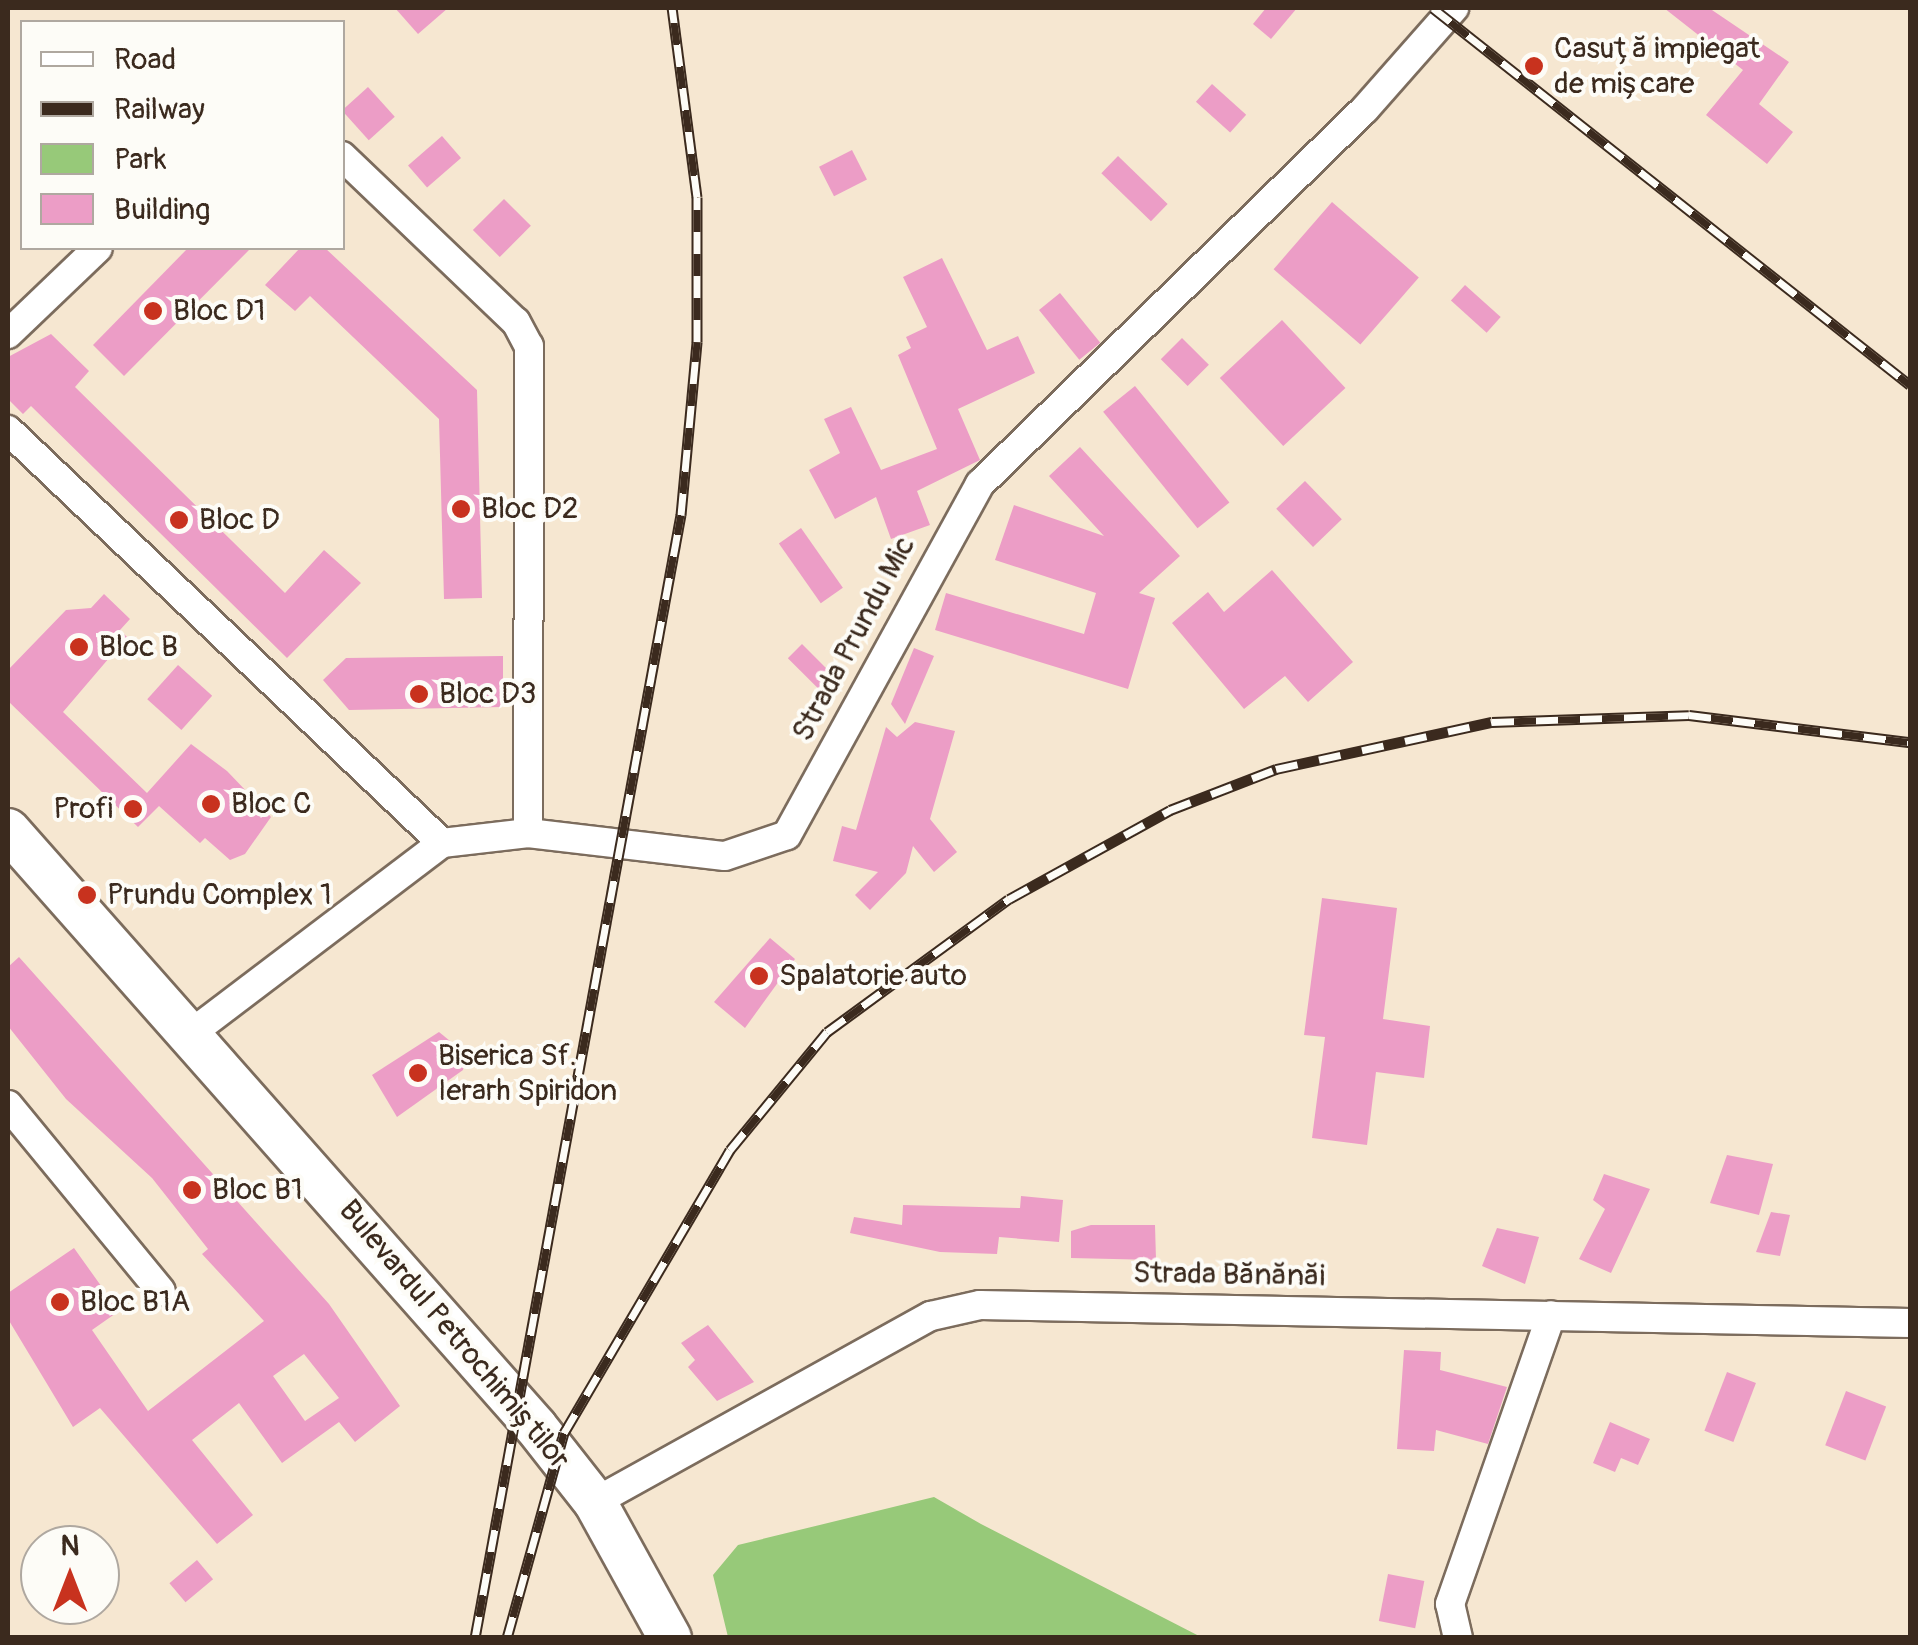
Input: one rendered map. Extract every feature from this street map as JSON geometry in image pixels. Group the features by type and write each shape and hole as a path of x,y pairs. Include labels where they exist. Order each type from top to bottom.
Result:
{"main road":[{"name":"Bulevardul Petrochimiștilor","path":"8,830 193,1032 595,1502 670,1638"}],"street":[{"name":"Strada Prundu Mic","path":"193,1032 312,933 442,843 528,832 725,856 787,835 980,484 1365,109 1454,8"},
{"path":"345,159 516,322 529,346 528,832"},
{"path":"8,334 96,250"},
{"path":"8,430 442,843"},
{"path":"8,1105 161,1291"},
{"name":"Strada Bănănăi","path":"595,1502 932,1316 980,1305 1910,1323"},
{"path":"1458,1638 1450,1604 1552,1315"}],"green space":[{"path":"934,1497 1201,1637 728,1637 713,1575 738,1545"}],"building":[{"path":"395,8 448,8 418,34"},
{"path":"1266,8 1297,8 1271,39 1253,24"},
{"path":"1664,8 1709,8 1789,62 1759,104 1793,132 1767,164 1706,115 1743,70"},
{"path":"1212,84 1246,115 1230,133 1196,102"},
{"path":"368,87 395,117 369,140 345,114 345,108"},
{"path":"442,136 461,158 427,187 408,166"},
{"path":"852,150 867,179 834,196 819,167"},
{"path":"1118,156 1168,204 1151,221 1101,173"},
{"path":"504,199 531,226 500,257 473,230"},
{"path":"1332,202 1419,277 1360,345 1274,269"},
{"name":"Bloc D1","path":"186,250 249,250 124,376 93,345"},
{"name":"Bloc D2","path":"298,250 327,250 477,390 482,598 444,599 439,419 310,296 295,311 265,285"},
{"path":"942,258 987,350 1018,336 1035,373 958,409 980,460 917,491 930,525 891,539 876,497 835,519 809,470 840,453 824,419 851,407 881,470 937,449 898,355 911,348 906,337 927,327 903,277"},
{"path":"1465,285 1501,317 1487,333 1451,301"},
{"path":"1060,293 1100,343 1079,360 1039,310"},
{"path":"1282,320 1345,388 1283,446 1220,378"},
{"name":"Bloc D","path":"51,334 89,371 75,387 285,593 324,550 361,583 287,658 31,406 23,414 8,399 8,357"},
{"path":"1182,338 1209,365 1188,386 1161,359"},
{"path":"1135,386 1229,503 1198,528 1103,412"},
{"path":"1080,447 1180,556 1139,593 1155,598 1128,689 935,630 946,593 1084,634 1096,593 995,560 1014,505 1104,536 1049,476"},
{"path":"1305,481 1342,519 1313,547 1276,509"},
{"path":"801,528 843,588 821,603 779,543"},
{"path":"1272,570 1353,662 1308,702 1285,676 1244,709 1172,623 1208,592 1224,612"},
{"path":"104,594 130,619 120,630 127,637 63,712 147,793 191,744 227,771 271,817 245,854 230,860 205,838 200,843 159,806 138,827 8,701 8,670 66,610 91,608"},
{"path":"802,644 837,679 823,693 788,658"},
{"path":"914,648 934,656 905,724 891,704"},
{"name":"Bloc D3","path":"503,656 503,707 349,710 323,680 346,658"},
{"path":"178,665 212,696 181,730 147,699"},
{"path":"915,722 955,731 930,819 957,852 934,872 913,846 906,873 870,910 855,895 878,872 833,861 842,826 856,830 886,727 897,737"},
{"path":"1322,898 1397,908 1383,1019 1430,1026 1424,1078 1376,1072 1367,1145 1312,1138 1325,1037 1304,1035"},
{"name":"Spalatorie auto","path":"770,938 795,959 745,1028 714,1002"},
{"path":"19,957 329,1304 400,1406 355,1442 339,1422 282,1463 239,1403 192,1440 253,1515 217,1544 100,1408 73,1427 8,1319 8,1293 74,1248 119,1311 92,1330 148,1411 264,1321 202,1254 208,1249 152,1178 66,1099 8,1026 8,967","holes":["304,1354 339,1398 305,1421 273,1376"]},
{"name":"Biserica Sf. Ierarh Spiridon","path":"439,1032 466,1054 463,1070 397,1117 372,1075"},
{"path":"1727,1155 1773,1164 1759,1215 1710,1203"},
{"path":"1604,1174 1650,1189 1611,1273 1579,1259 1605,1209 1593,1200"},
{"path":"1021,1196 1063,1200 1059,1242 999,1237 997,1254 940,1252 850,1233 854,1217 902,1225 903,1205 1020,1208"},
{"path":"1771,1212 1790,1215 1780,1256 1756,1252"},
{"path":"1091,1225 1155,1225 1156,1260 1071,1258 1071,1231"},
{"path":"1497,1228 1539,1237 1525,1284 1482,1266"},
{"path":"708,1325 754,1382 717,1401 688,1367 695,1360 681,1343"},
{"path":"1404,1350 1441,1352 1440,1370 1507,1387 1488,1444 1436,1430 1434,1451 1397,1449"},
{"path":"1727,1372 1756,1383 1733,1442 1704,1431"},
{"path":"1846,1391 1886,1406 1865,1461 1825,1445"},
{"path":"1610,1422 1650,1439 1638,1465 1621,1458 1615,1472 1593,1463"},
{"path":"197,1560 213,1579 185,1602 169,1583"},
{"path":"1388,1574 1424,1581 1415,1628 1379,1621"}],"railway":[{"path":"475,1638 681,515 697,342 697,197 672,8"},
{"path":"1433,8 1910,385"},
{"path":"507,1638 564,1433 730,1150 827,1032 1009,899 1170,810 1276,769 1492,722 1689,715 1910,742"}],"place":[{"name":"Casuță impiegat de mișcare","path":"1534,66"},
{"name":"Bloc D1","path":"153,311"},
{"name":"Bloc D2","path":"461,509"},
{"name":"Bloc D","path":"179,520"},
{"name":"Bloc B","path":"79,647"},
{"name":"Bloc D3","path":"419,694"},
{"name":"Bloc C","path":"211,804"},
{"name":"Profi","path":"133,809"},
{"name":"Prundu Complex 1","path":"87,895"},
{"name":"Spalatorie auto","path":"759,976"},
{"name":"Biserica Sf. Ierarh Spiridon","path":"418,1073"},
{"name":"Bloc B1","path":"192,1190"},
{"name":"Bloc B1A","path":"60,1302"}]}
